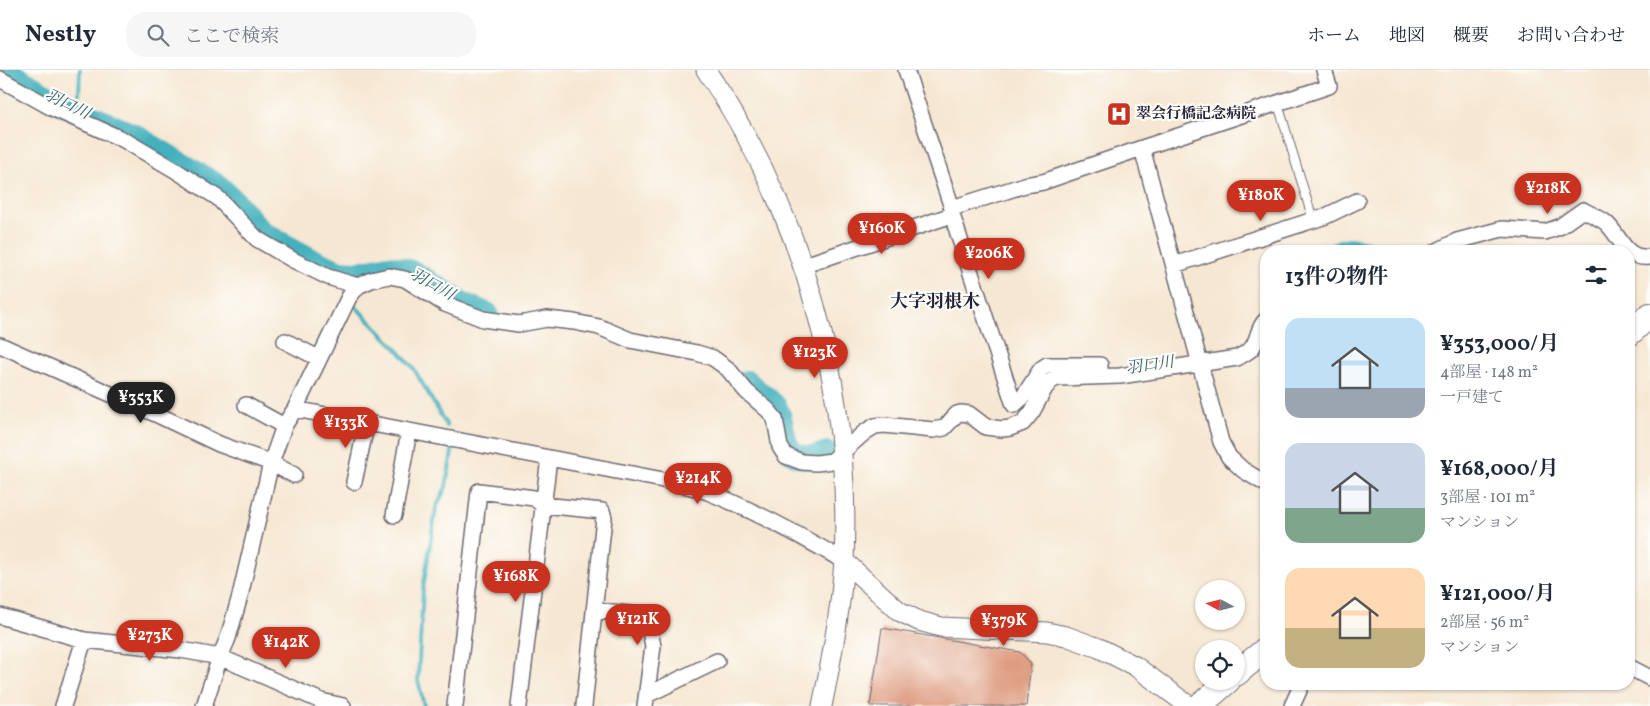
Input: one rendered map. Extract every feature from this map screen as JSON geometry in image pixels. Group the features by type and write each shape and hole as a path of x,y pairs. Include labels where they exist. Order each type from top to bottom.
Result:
{"main road":[{"path":"1635,329 1650,315"},
{"path":"1245,666 1260,654"},
{"path":"1199,706 1218,690"}],"street":[{"path":"706,70 752,147 788,222 815,306 831,370 842,451 844,561 836,628 822,706"},
{"path":"906,70 1014,405 1023,398 1041,369 1047,365 1100,365 1100,377"},
{"path":"802,266 1025,185 1043,182 1329,86 1324,70"},
{"path":"0,79 52,108 124,140 175,170 218,198 257,239 292,260 328,277 358,286"},
{"path":"1142,148 1221,442 1228,457 1242,470 1260,480"},
{"path":"1174,266 1326,216 1357,201"},
{"path":"1449,245 1457,241 1502,229 1545,232 1559,227 1583,210 1606,223 1623,245"},
{"path":"1635,255 1650,257"},
{"path":"209,705 220,657 228,638 240,596 271,463 284,426 349,297 358,286 371,280 389,276 405,279 445,304 488,321 519,324 547,319 574,322 599,327 630,340 713,358 728,369 775,419 780,447 786,456 802,462 816,463 832,461 864,432 884,424 933,430 944,428 957,414 961,413 969,414 986,427 1010,428 1023,422 1032,412 1050,381 1056,378 1120,376 1237,358 1252,348 1260,327"},
{"path":"286,341 318,358"},
{"path":"0,345 219,444 271,463 294,475"},
{"path":"246,405 284,426"},
{"path":"294,409 663,480 706,492 794,533 844,561 899,611 919,621 941,627 1046,632 1066,636 1099,648 1135,666 1189,706"},
{"path":"354,482 367,422"},
{"path":"394,514 409,431"},
{"path":"519,706 549,458"},
{"path":"455,706 479,491 534,498 543,504 602,511 604,518 584,706"},
{"path":"594,610 647,616 653,646 646,701"},
{"path":"0,616 84,640 181,650 220,657 321,701 343,706"},
{"path":"63,706 84,640"},
{"path":"646,701 717,661"},
{"path":"1635,670 1650,678"},
{"path":"1292,706 1299,690"}],"lane":[{"path":"1278,104 1313,220"}],"building":[{"path":"882,628 1020,652 1031,664 1026,706 870,706"}],"waterway":[{"name":"羽口川","path":"3,70 58,102 135,136 218,186 262,233 314,261 340,272 359,273 389,267 401,269 414,273 463,304 487,314"},
{"path":"79,94 80,70"},
{"path":"354,305 414,369 447,426"},
{"name":"羽口川","path":"747,382 776,408 784,438 787,445 796,455 808,457 827,453"},
{"path":"424,706 418,680 423,589 436,508 446,487 453,446"}],"place":[{"name":"翠会行橋記念病院","path":"1119,114"}],"district":[{"name":"大字羽根木","path":"935,302"}]}
